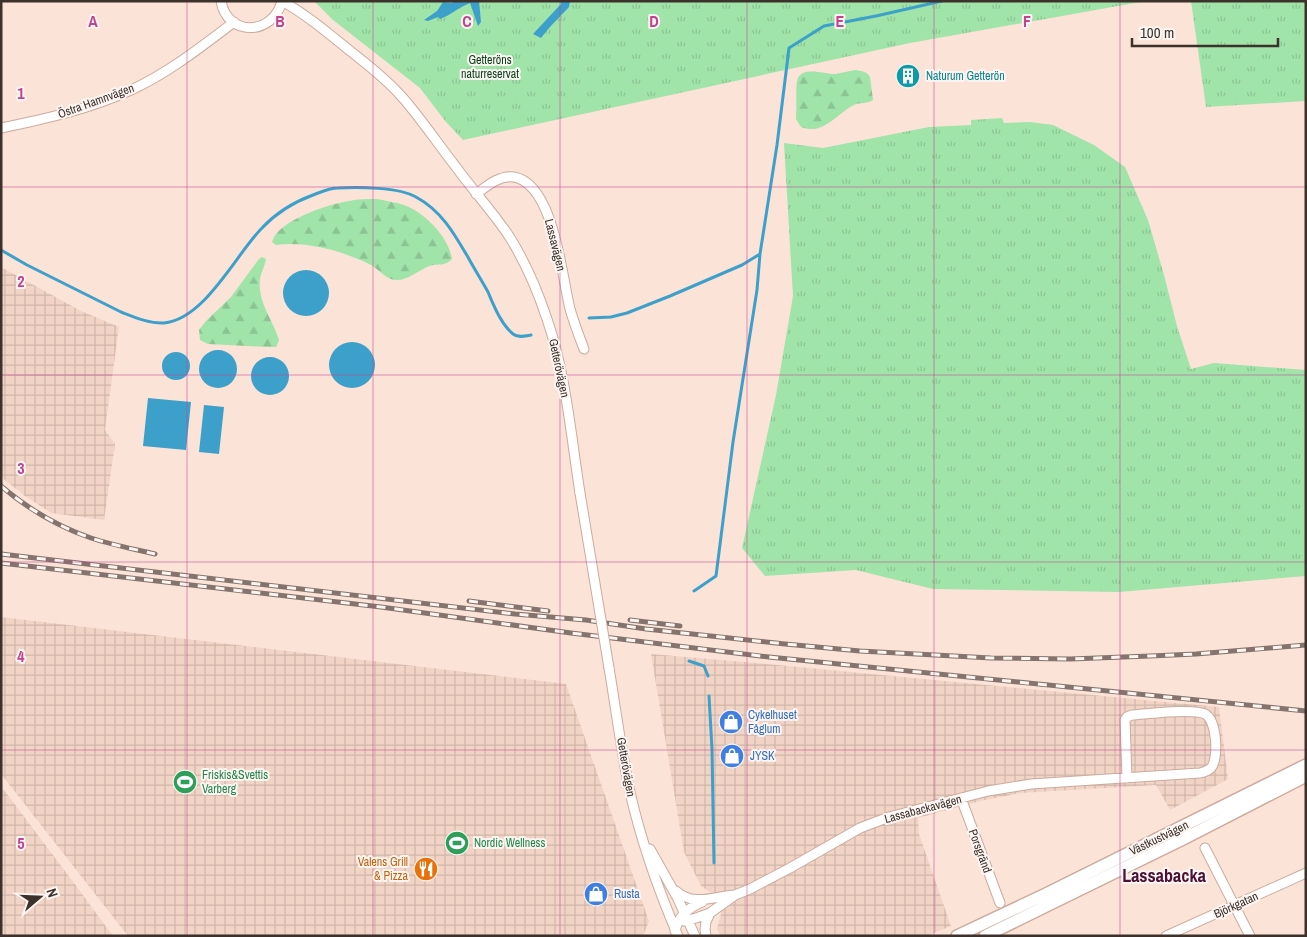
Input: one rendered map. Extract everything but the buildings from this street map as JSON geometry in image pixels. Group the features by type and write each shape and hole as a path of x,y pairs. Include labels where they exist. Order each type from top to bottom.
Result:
{"main road":[{"name":"Västkustvägen","path":"957,936 1046,894 1306,764"},
{"name":"Västkustvägen","path":"986,936 1186,838 1306,776"}],"street":[{"path":"220,1 224,12 234,22 247,28 260,26 272,20 282,1"},
{"name":"Getterövägen","path":"282,1 319,25 378,74 402,97 421,119 449,159 507,234 518,252 538,294 547,319 560,370 629,789 650,864 681,919 696,936"},
{"name":"Östra Hamnvägen","path":"1,128 79,110 133,89 172,67 234,22"},
{"name":"Lassavägen","path":"476,194 501,178 515,177 535,190 554,233 570,309 584,349"},
{"name":"Lassabackavägen","path":"735,895 790,868 860,828 902,813 996,790 1031,784 1127,778 1200,773 1209,770 1216,758 1214,731 1209,717 1198,712 1132,714 1125,720 1127,778"},
{"name":"Porsgränd","path":"961,798 1000,903"},
{"name":"Getterövägen","path":"640,831 672,888 681,919 677,933"},
{"path":"1205,848 1250,936"},
{"name":"Björkgatan","path":"1166,936 1306,873"},
{"path":"672,888 680,895 697,900 735,895"},
{"path":"681,919 710,913 735,895"},
{"path":"681,919 694,905 704,900"},
{"path":"706,936 706,922 710,913"}],"shaded area":[{"path":"1,267 81,311 119,327 105,430 115,444 104,520 51,513 1,477"},
{"path":"1,617 566,684 649,921 643,936 128,936 1,774"},
{"path":"651,654 1219,707 1228,779 1170,810 1156,785 1021,793 980,801 918,818 919,834 951,926 927,936 720,936 717,928 721,914 716,896 701,886 684,852"},
{"path":"1,786 74,883 113,936 1,936"}],"green space":[{"name":"Getteröns naturreservat","path":"314,1 1146,1 910,43 463,140 446,122 420,88 333,20"},
{"path":"1191,1 1306,1 1306,101 1206,107"},
{"path":"855,70 866,72 869,75 873,100 854,105 829,123 816,129 801,127 796,119 797,85 801,74 809,71 835,74"},
{"path":"1002,118 1004,123 1030,122 1053,125 1094,145 1125,167 1148,220 1177,326 1191,369 1214,363 1306,370 1306,576 1119,592 933,589 856,570 765,576 742,548 776,395 793,296 784,143 823,148 929,127 971,125 971,120"},
{"path":"377,199 404,205 420,213 441,234 452,259 449,262 431,266 408,277 396,280 389,278 369,264 336,251 299,244 276,245 272,242 276,234 284,227 317,209 356,200"},
{"path":"262,257 266,259 260,279 261,295 279,340 276,347 208,344 200,340 199,330 231,297"}],"water":[{"path":"454,1 479,1 481,22 478,26 470,3 440,19 438,17 428,21 424,20 437,11 443,2 452,3"},
{"path":"560,1 570,1 569,7 541,38 533,34 561,4"},
{"path":"306,270 319,274 325,280 329,293 325,306 319,312 306,316 293,312 287,306 283,293 287,280 293,274"},
{"path":"352,342 365,346 371,352 375,365 371,378 365,384 352,388 339,384 333,378 329,365 333,352 339,346"},
{"path":"218,350 232,355 237,369 232,383 218,388 204,383 199,369 204,355"},
{"path":"176,352 186,356 190,366 186,376 176,380 166,376 162,366 166,356"},
{"path":"270,357 277,358 283,363 288,369 288,383 283,389 277,394 270,395 263,394 257,389 252,383 251,376 252,369 257,363 263,358"},
{"path":"148,398 191,402 186,450 143,446"},
{"path":"204,405 224,407 219,454 199,452"}],"waterway":[{"path":"589,318 611,317 627,313 742,265 760,254 777,145 789,48 824,26 942,1"},
{"path":"1,250 121,312 148,321 164,323 179,319 193,310 219,284 262,228 279,213 292,205 322,191 331,189 389,189 416,197 441,216 464,250 505,325 517,336 531,335"},
{"path":"694,591 716,576 733,442 757,290 760,254"},
{"path":"689,661 704,666 708,676"},
{"path":"709,696 714,863"}],"railway":[{"path":"1,486 33,510 79,534 155,554"},
{"path":"1,554 515,614 586,620 646,629 860,651 991,658 1070,659 1196,654 1306,645"},
{"path":"1,563 381,607 571,633 769,657 1306,711"},
{"path":"469,601 548,611"},
{"path":"630,620 680,626"}],"place":[{"name":"Naturum Getterön","path":"908,76"},
{"name":"Cykelhuset Fåglum","path":"731,722"},
{"name":"JYSK","path":"732,756"},
{"name":"Friskis&Svettis Varberg","path":"185,782"},
{"name":"Nordic Wellness","path":"457,843"},
{"name":"Valens Grill & Pizza","path":"426,869"},
{"name":"Rusta","path":"596,894"}],"district":[{"name":"Lassabacka","path":"1164,876"}]}
